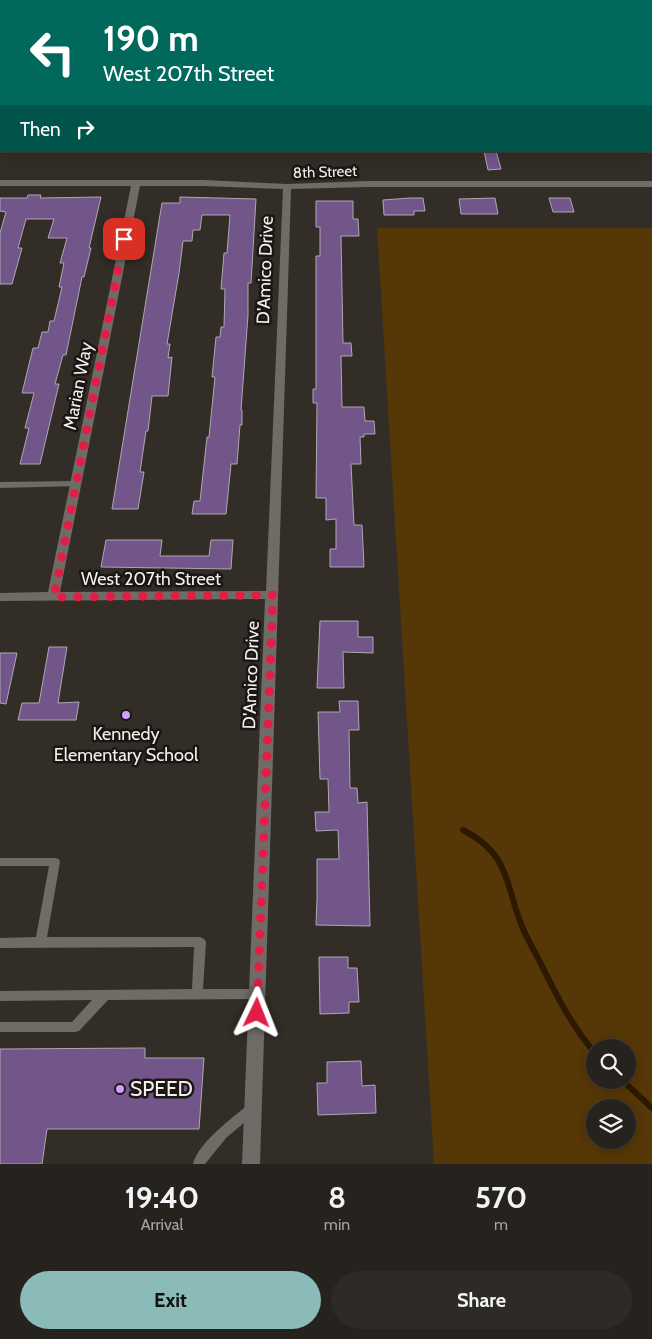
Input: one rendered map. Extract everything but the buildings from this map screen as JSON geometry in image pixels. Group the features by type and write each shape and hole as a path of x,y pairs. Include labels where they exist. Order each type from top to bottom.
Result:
{"street":[{"name":"Marian Way","path":"54,597 136,182"},
{"name":"8th Street","path":"0,183 221,183 287,187 368,184 652,184"},
{"name":"D'Amico Drive","path":"251,1164 287,187"},
{"name":"West 207th Street","path":"0,597 273,595"}],"lane":[{"path":"0,484 76,484"},
{"path":"0,862 55,862 41,942"},
{"path":"0,943 200,942 197,994"},
{"path":"0,996 258,994"},
{"path":"0,1027 75,1027 105,996"},
{"path":"199,1164 200,1160 222,1134 253,1108"}],"shaded area":[{"path":"377,228 652,228 652,1164 434,1164"}],"waterway":[{"path":"463,830 491,850 499,862 505,873 527,938 564,1007 586,1042"},
{"path":"632,1089 652,1108"}],"place":[{"name":"Kennedy Elementary School","path":"126,715"},
{"name":"SPEED","path":"120,1089"}],"route":[{"path":"124,239 54,597 273,595 257,1013"}]}
